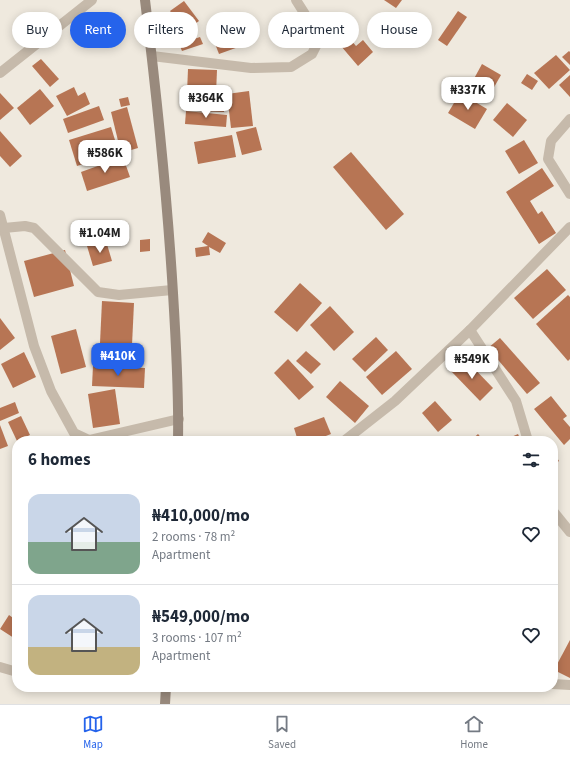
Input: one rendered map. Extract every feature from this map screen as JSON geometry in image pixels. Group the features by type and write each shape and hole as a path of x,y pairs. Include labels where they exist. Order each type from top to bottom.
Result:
{"main road":[{"path":"145,0 167,198 179,395 178,436"},
{"path":"165,704 166,692"}],"street":[{"path":"0,72 92,0"},
{"path":"152,56 251,68 291,67 312,54 320,38 296,0"},
{"path":"570,119 551,142 548,159 570,194"},
{"path":"0,215 34,346 51,391 74,433 80,436"},
{"path":"4,228 25,226 34,228 98,292 119,295 172,290"},
{"path":"350,436 395,400 470,330 570,226"},
{"path":"470,330 516,401 526,436"},
{"path":"106,436 178,419"},
{"path":"558,517 570,532"},
{"path":"0,668 12,671"},
{"path":"558,684 570,685"}],"building":[{"path":"384,0 402,0 396,8"},
{"path":"184,1 192,12 171,12 170,11"},
{"path":"458,11 467,17 447,46 438,40"},
{"path":"200,37 203,44 198,46 198,38"},
{"path":"363,40 367,45 367,48 370,48 373,52 358,66 343,48 359,48 359,43"},
{"path":"181,48 191,48 182,51"},
{"path":"217,48 236,48 219,54"},
{"path":"569,51 570,52 570,65 562,57"},
{"path":"556,55 570,70 549,89 534,73"},
{"path":"41,59 59,79 50,87 32,66"},
{"path":"482,64 501,75 489,96 470,86"},
{"path":"188,69 217,70 216,94 187,93"},
{"path":"527,74 538,81 532,90 521,83"},
{"path":"570,75 570,97 559,85"},
{"path":"74,87 78,96 85,92 90,104 67,116 56,96"},
{"path":"40,89 54,106 30,125 17,108"},
{"path":"249,91 253,126 231,128 227,94"},
{"path":"0,93 14,108 0,120"},
{"path":"460,93 487,109 475,129 448,113"},
{"path":"128,97 130,105 121,107 119,99"},
{"path":"193,98 225,99 224,112 193,111"},
{"path":"507,103 527,120 513,137 493,120"},
{"path":"99,106 104,120 68,133 63,119"},
{"path":"127,107 138,148 121,153 111,112"},
{"path":"186,111 227,115 226,127 185,124"},
{"path":"111,127 119,153 77,166 69,140"},
{"path":"256,127 262,150 242,155 236,132"},
{"path":"0,131 22,156 10,167 0,156"},
{"path":"232,135 236,157 198,164 194,142"},
{"path":"524,140 538,163 519,174 505,151"},
{"path":"351,152 404,214 386,230 333,167"},
{"path":"123,157 130,177 87,191 81,172"},
{"path":"542,168 554,186 530,201 538,214 542,211 556,233 539,244 506,192"},
{"path":"208,232 226,243 220,253 209,247 210,255 196,257 195,248 208,246 202,242"},
{"path":"150,239 150,251 140,252 140,240"},
{"path":"106,241 112,261 93,266 87,246"},
{"path":"65,250 74,286 34,297 24,261"},
{"path":"547,269 566,290 533,319 514,298"},
{"path":"300,283 322,303 297,332 274,312"},
{"path":"568,295 570,297 570,359 568,361 536,324"},
{"path":"102,301 134,303 132,345 100,343"},
{"path":"330,306 354,332 334,351 310,325"},
{"path":"0,318 15,338 0,350"},
{"path":"76,329 86,367 61,374 51,336"},
{"path":"376,337 388,350 365,372 352,359"},
{"path":"500,338 540,383 527,394 488,348"},
{"path":"306,351 321,364 311,374 296,361"},
{"path":"396,351 412,369 382,395 366,377"},
{"path":"24,352 36,377 13,388 1,364"},
{"path":"464,358 493,388 480,401 451,371"},
{"path":"288,359 314,387 299,400 274,373"},
{"path":"93,366 145,368 144,388 92,386"},
{"path":"340,381 369,406 355,423 326,397"},
{"path":"115,389 120,424 93,428 88,394"},
{"path":"551,396 567,416 563,419 570,427 570,439 564,445 558,436 534,409"},
{"path":"435,401 452,420 438,432 422,413"},
{"path":"15,402 19,413 0,421 0,408"},
{"path":"21,416 30,435 15,436 8,422"},
{"path":"324,417 331,434 326,436 296,436 294,428"},
{"path":"0,425 8,446 0,449"},
{"path":"9,615 12,617 12,637 0,629"},
{"path":"570,640 570,678 558,672 558,662"}]}
